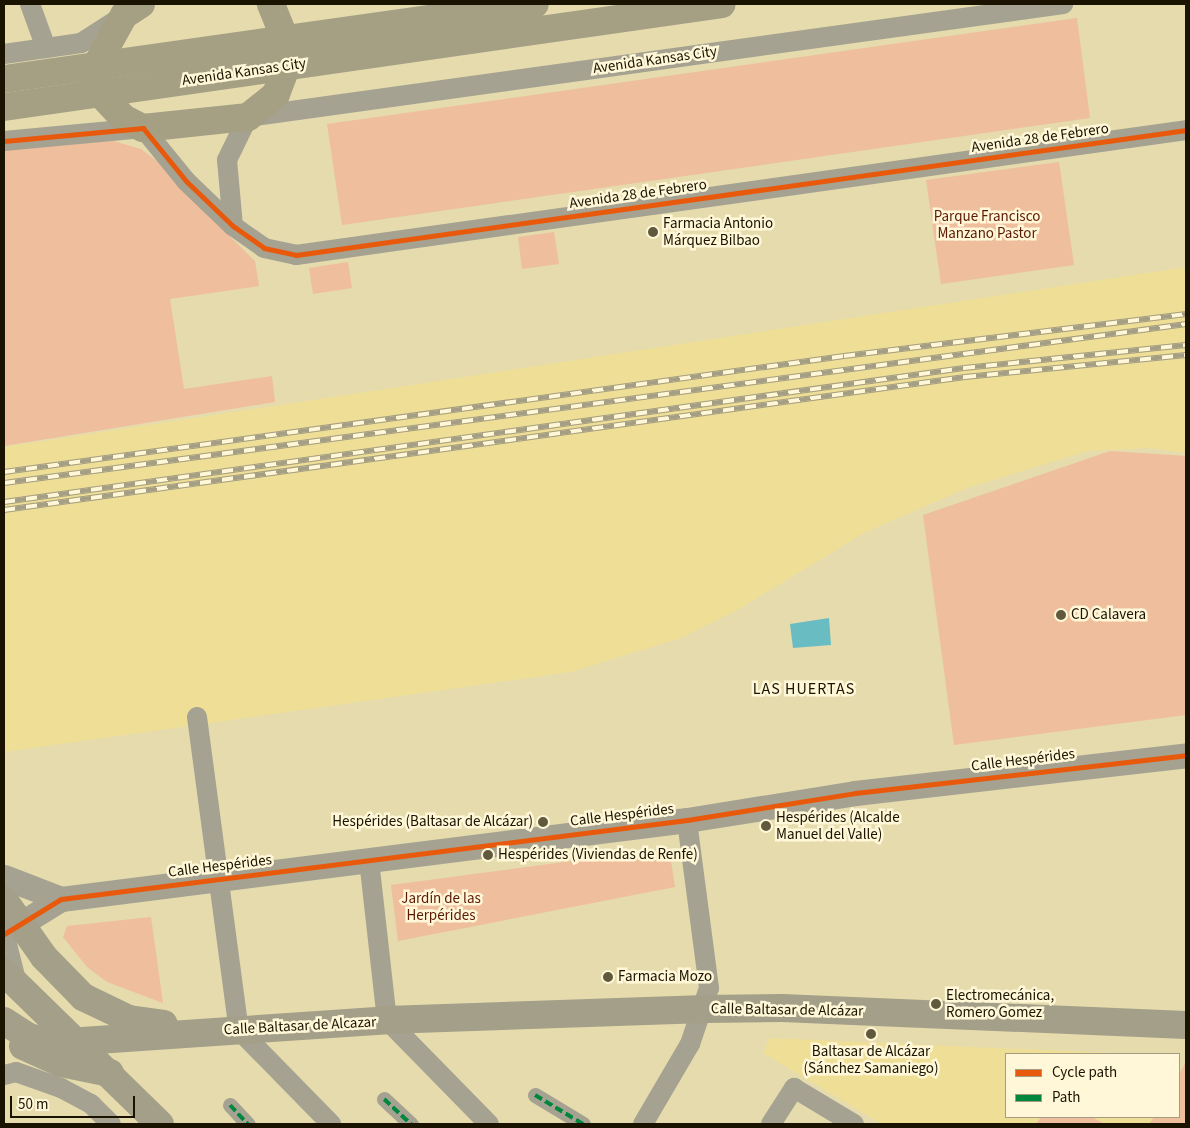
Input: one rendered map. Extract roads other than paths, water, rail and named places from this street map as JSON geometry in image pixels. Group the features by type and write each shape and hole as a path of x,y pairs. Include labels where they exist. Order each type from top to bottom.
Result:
{"main road":[{"path":"131,7 97,79 123,118 143,128 248,117 276,94 286,52 272,4"},
{"name":"Avenida Kansas City","path":"286,52 535,4"},
{"name":"Avenida Kansas City","path":"4,79 97,79 286,52 722,4"},
{"name":"Avenida Kansas City","path":"4,107 97,79"},
{"path":"4,900 9,934 44,957 66,984 98,1007 129,1019 225,1030"},
{"path":"8,977 160,1124"},
{"name":"Calle Baltasar de Alcázar","path":"387,1020 782,1008 1186,1025"},
{"name":"Calle Baltasar de Alcazar","path":"225,1030 387,1020"},
{"path":"4,1021 41,1041 76,1041 225,1030"},
{"path":"4,1028 15,1065 61,1064 110,1074"}],"street":[{"path":"30,4 46,48"},
{"name":"Avenida Kansas City","path":"248,117 1063,4"},
{"path":"4,54 81,43 131,7"},
{"path":"233,226 227,160 248,117"},
{"path":"4,141 143,128"},
{"name":"Avenida 28 de Febrero","path":"143,128 186,181 233,226 264,248 296,255 1186,130"},
{"path":"197,717 220,879 225,1030 331,1124"},
{"name":"Calle Hespérides","path":"61,899 686,820 855,794 1186,755"},
{"path":"643,1124 690,1044 705,1009 709,988 686,820"},
{"path":"369,860 387,1020 489,1124"},
{"path":"4,877 61,899"},
{"path":"8,977 9,934 61,899"},
{"path":"44,957 38,928 61,899"},
{"path":"15,1065 91,1104 111,1124"},
{"path":"772,1124 794,1088 854,1124"},
{"path":"535,1095 583,1124"},
{"path":"384,1099 411,1124"},
{"path":"230,1105 248,1124"}],"water":[{"path":"829,618 831,645 793,648 790,624"}],"railway":[{"path":"4,472 844,356 1186,314"},
{"path":"4,483 1186,324"},
{"path":"4,502 964,368 1186,345"},
{"path":"4,510 965,377 1186,355"}],"place":[{"name":"Farmacia Antonio Márquez Bilbao","path":"653,232"},
{"name":"CD Calavera","path":"1061,615"},
{"name":"Hespérides (Baltasar de Alcázar)","path":"543,822"},
{"name":"Hespérides (Alcalde Manuel del Valle)","path":"766,826"},
{"name":"Hespérides (Viviendas de Renfe)","path":"488,855"},
{"name":"Farmacia Mozo","path":"608,977"},
{"name":"Electromecánica, Romero Gomez","path":"936,1004"},
{"name":"Baltasar de Alcázar (Sánchez Samaniego)","path":"871,1034"}],"district":[{"name":"LAS HUERTAS","path":"804,689"}],"park label":[{"name":"Parque Francisco Manzano Pastor","path":"987,224"},
{"name":"Jardín de las Herpérides","path":"441,906"}]}
